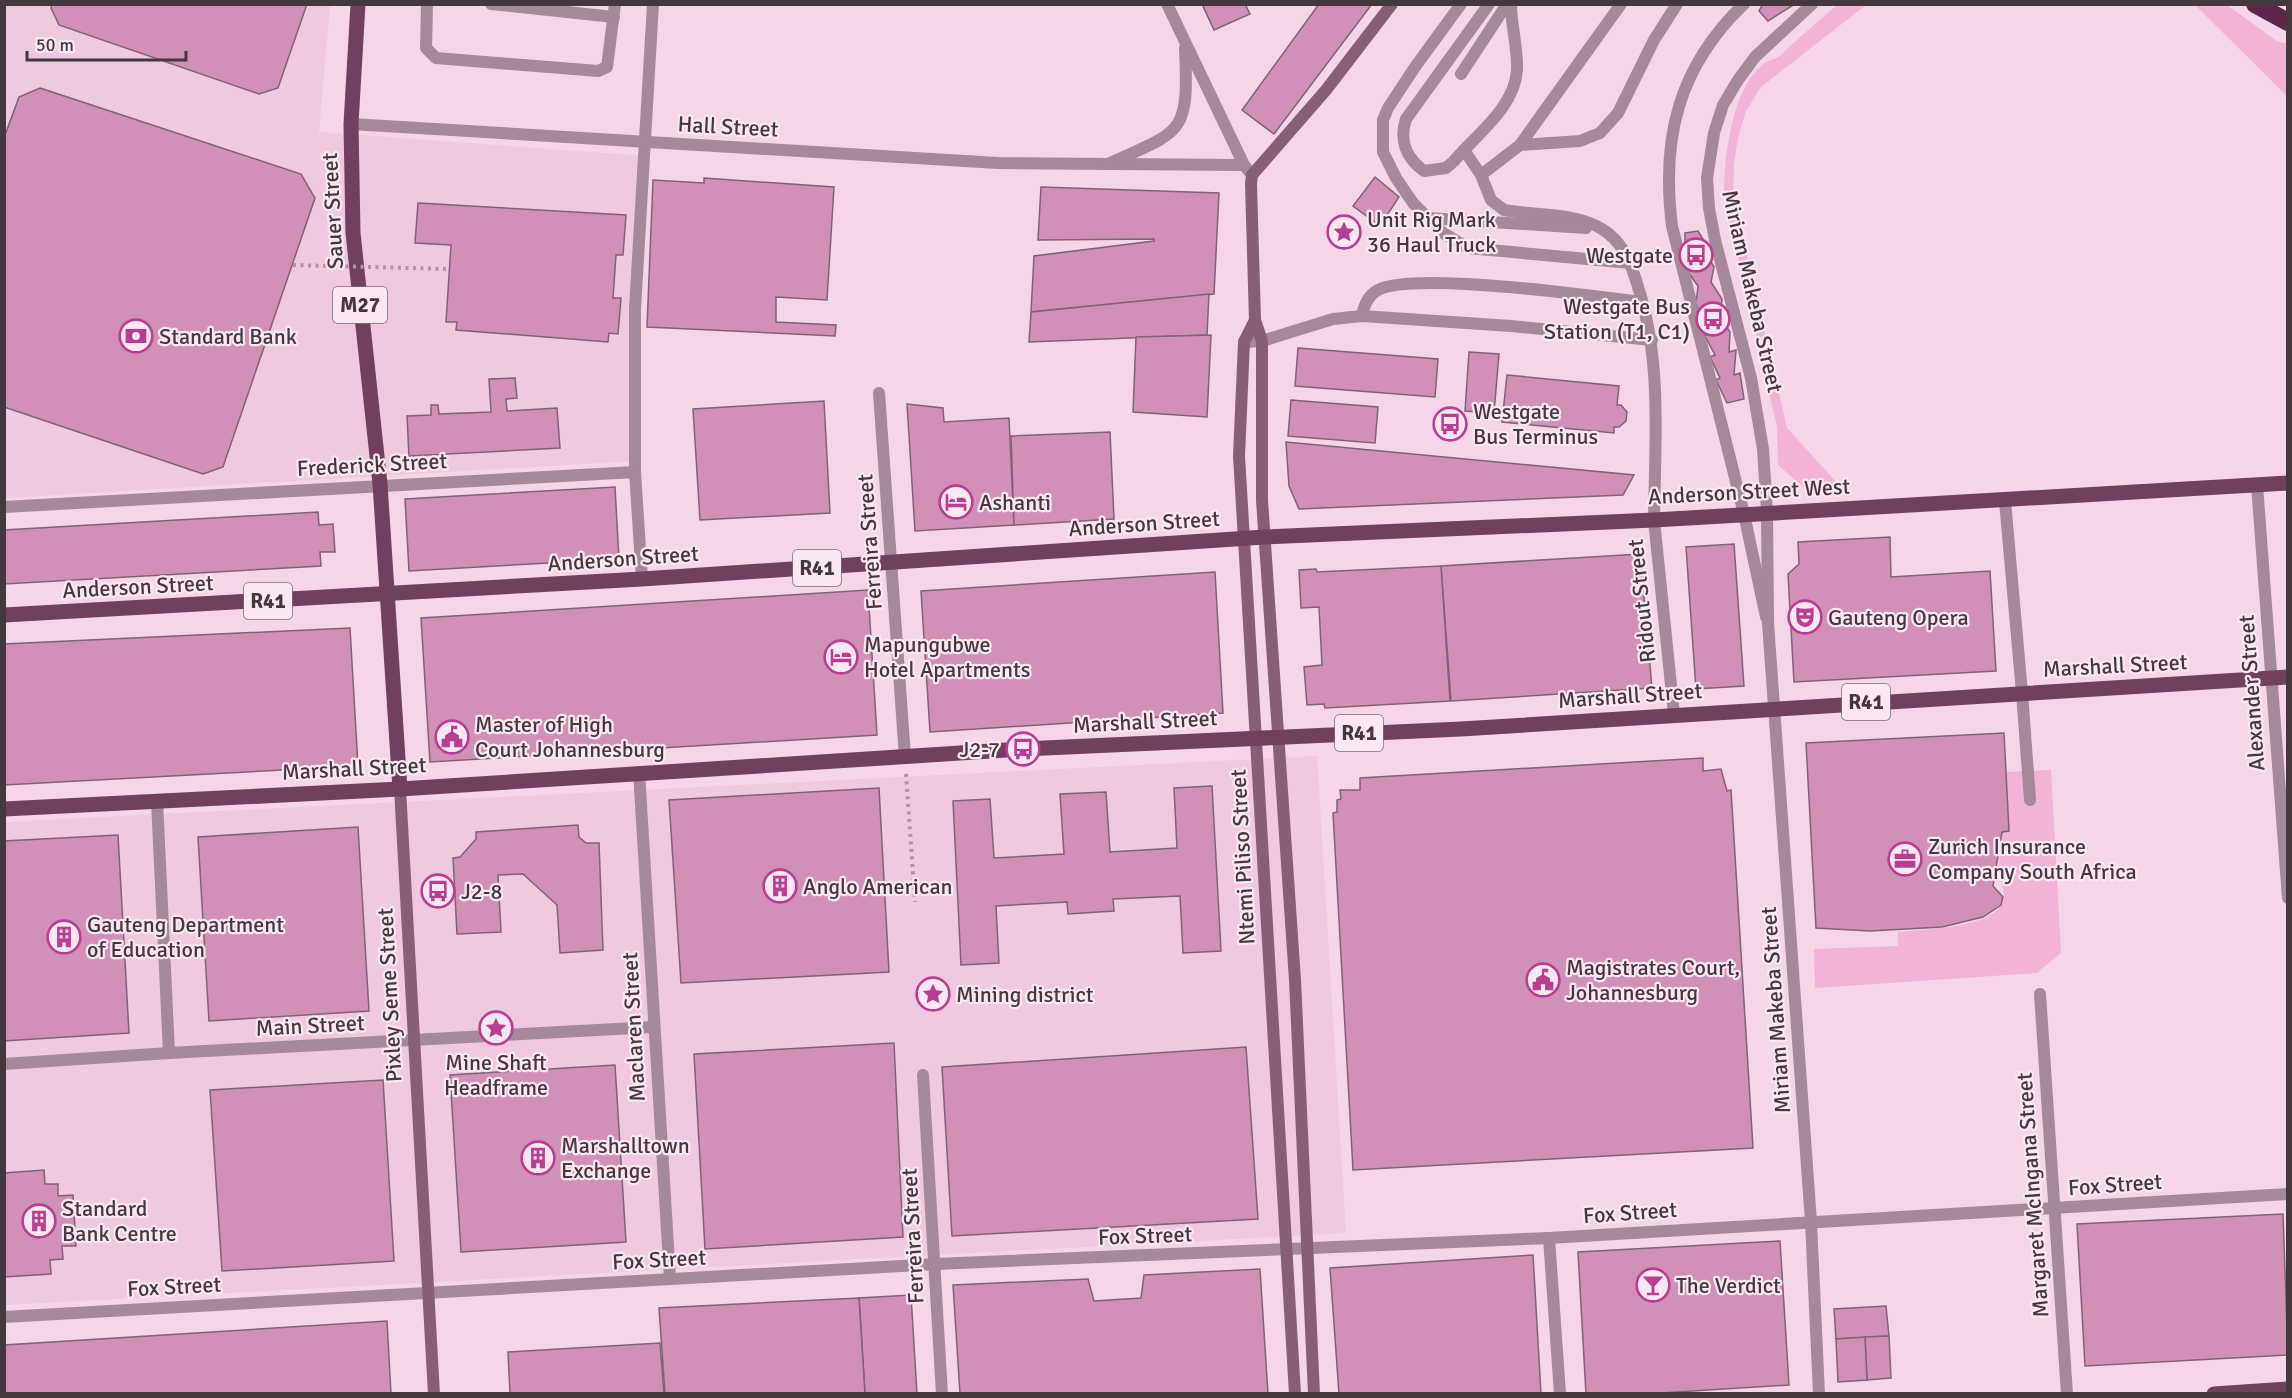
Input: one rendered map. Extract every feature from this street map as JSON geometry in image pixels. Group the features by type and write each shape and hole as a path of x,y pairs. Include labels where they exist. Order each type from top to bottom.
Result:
{"highway":[{"path":"2255,4 2288,22"}],"main road":[{"name":"Sauer Street","path":"358,4 351,124 353,233 390,594"},
{"name":"R41","path":"2257,485 2288,483"},
{"name":"Anderson Street West","path":"1244,539 1654,520 2257,485"},
{"name":"Anderson Street","path":"4,615 642,579 1244,539"},
{"name":"Pixley Seme Street","path":"390,594 400,789"},
{"name":"Marshall Street","path":"4,809 400,789 639,772 905,757 1461,729 1776,707 2288,677"},
{"path":"2214,1394 2288,1389"}],"street":[{"path":"427,4 426,48 436,58 598,71 607,67 614,11 491,4"},
{"path":"642,579 634,472 635,309 653,4"},
{"path":"1167,4 1248,170 1326,90 1392,4"},
{"path":"1461,4 1409,75 1383,120 1383,152 1413,203 1443,233 1468,248 1631,263"},
{"path":"1489,4 1413,106 1404,126 1409,159 1424,171 1446,168 1501,110 1516,81 1509,4"},
{"path":"1461,74 1509,4"},
{"path":"1481,175 1520,145 1621,4"},
{"path":"1520,145 1580,141 1600,134 1618,112 1654,40 1677,4"},
{"name":"Miriam Makeba Street","path":"1744,4 1711,40 1694,65 1673,124 1667,187 1672,226 1744,514 1760,600 1768,623"},
{"name":"Miriam Makeba Street","path":"1812,4 1755,57 1723,105 1709,159 1709,208 1761,422 1767,512 1768,623 1776,707 1811,1221 1819,1394"},
{"name":"Hall Street","path":"1104,166 1163,140 1178,124 1186,99 1184,42"},
{"name":"Hall Street","path":"351,124 998,163 1248,170"},
{"path":"1464,150 1481,175 1491,200 1504,210 1573,219 1602,229"},
{"name":"Ntemi Piliso Street","path":"1248,170 1255,320 1262,341 1260,436 1264,537 1295,980 1314,1394"},
{"path":"1428,218 1602,229"},
{"name":"Ridout Street","path":"1602,229 1615,239 1631,263 1652,340 1656,377 1654,520 1674,714"},
{"path":"1362,316 1366,302 1376,290 1404,284 1491,287 1642,302"},
{"path":"1244,342 1262,341 1309,324 1362,316 1490,324 1652,340"},
{"name":"Ntemi Piliso Street","path":"1255,320 1244,342 1239,456 1295,1394"},
{"name":"Ferreira Street","path":"879,393 905,757"},
{"name":"Frederick Street","path":"4,507 380,484 634,472"},
{"name":"Alexander Street","path":"2257,485 2288,898"},
{"path":"2005,501 2030,800"},
{"name":"Maclaren Street","path":"639,772 670,1279"},
{"name":"Pixley Seme Street","path":"400,789 434,1394"},
{"path":"157,801 169,1053"},
{"name":"Margaret McIngana Street","path":"2040,994 2067,1394"},
{"name":"Main Street","path":"4,1064 654,1027"},
{"name":"Ferreira Street","path":"923,1075 942,1394"},
{"name":"Fox Street","path":"4,1317 936,1264 1549,1238 2288,1194"},
{"path":"1549,1238 1560,1394"}],"path":[{"path":"293,265 449,269"},
{"path":"905,757 915,902"}],"shaded area":[{"path":"5,5 330,5 319,132 645,156 635,461 5,498"},
{"path":"1837,5 1866,5 1761,87 1746,111 1738,137 1734,165 1733,194 1787,428 1839,485 1804,488 1778,465 1777,427 1724,196 1724,181 1731,126 1736,108 1751,77 1764,63 1782,54"},
{"path":"2195,5 2227,5 2277,41 2287,44 2287,96"},
{"path":"1317,756 1346,1233 5,1305 5,822"},
{"path":"2051,770 2061,953 2037,973 1815,988 1814,949 1898,946 1898,932 1941,928 1976,921 1990,916 2000,908 2004,897 1999,870 2002,832 2009,831 2006,772"}],"building":[{"path":"52,4 307,4 278,88 259,94 59,25 51,8"},
{"path":"1202,4 1245,4 1250,14 1214,30"},
{"path":"1319,4 1372,4 1274,134 1242,110"},
{"path":"1763,4 1795,4 1768,21 1759,11"},
{"name":"Standard Bank","path":"40,88 301,174 315,198 223,467 203,474 4,407 4,138 19,97"},
{"path":"1375,177 1399,197 1380,226 1353,206"},
{"path":"704,178 834,187 827,300 776,297 776,322 836,325 835,336 647,327 653,180 704,183"},
{"path":"1041,187 1219,193 1214,294 1031,312 1034,256 1154,241 1154,239 1038,240"},
{"path":"418,203 626,215 623,255 616,255 613,298 621,298 618,334 609,333 608,342 456,330 457,322 446,322 451,245 415,243"},
{"name":"Westgate Bus Station (T1, C1)","path":"1698,231 1709,249 1704,250 1714,267 1711,282 1722,299 1720,317 1730,332 1729,352 1736,350 1734,375 1740,373 1744,399 1727,403 1716,380 1720,378 1710,357 1715,355 1705,336 1706,321 1696,304 1698,286 1688,272 1690,255 1685,254 1685,233"},
{"path":"1209,294 1207,335 1029,342 1031,312"},
{"path":"1211,335 1207,417 1133,412 1136,337"},
{"path":"1298,348 1438,359 1435,397 1295,386"},
{"path":"1469,352 1499,354 1494,413 1465,411"},
{"path":"1507,375 1619,386 1617,405 1621,405 1627,412 1626,421 1619,427 1614,427 1614,433 1502,422"},
{"path":"515,378 517,398 506,399 507,411 557,408 560,448 409,456 407,416 431,415 431,405 438,405 439,414 491,412 489,379"},
{"path":"1291,400 1378,407 1375,443 1288,436"},
{"path":"824,401 830,513 700,520 693,409"},
{"path":"907,404 943,408 944,422 1009,418 1014,525 915,531"},
{"path":"1110,432 1114,519 1014,525 1011,436"},
{"path":"1286,442 1634,475 1623,495 1299,509 1289,486"},
{"path":"615,487 619,559 409,571 405,499"},
{"path":"318,512 319,525 333,524 335,552 320,552 321,566 4,584 4,530"},
{"path":"1890,537 1891,577 1990,571 1996,671 1794,682 1788,574 1799,564 1798,542"},
{"path":"1734,544 1744,686 1696,689 1686,547"},
{"path":"1640,554 1652,688 1451,701 1441,566"},
{"path":"1441,566 1450,701 1325,708 1324,704 1307,705 1304,667 1322,665 1319,607 1301,608 1299,570 1316,569 1317,572"},
{"path":"1215,572 1223,713 930,732 921,591"},
{"path":"868,590 877,735 430,762 421,618"},
{"path":"350,628 358,766 4,785 4,644"},
{"name":"Zurich Insurance Company South Africa","path":"2004,733 2009,831 2002,832 1993,886 2003,897 2001,905 1983,917 1942,927 1870,931 1816,928 1806,743"},
{"name":"Magistrates Court, Johannesburg","path":"1703,758 1703,771 1721,769 1727,791 1731,790 1753,1148 1353,1170 1333,813 1337,812 1337,800 1341,799 1340,790 1360,790 1360,778"},
{"path":"1212,786 1221,951 1183,953 1180,896 1113,899 1114,911 1068,914 1067,902 996,906 999,963 961,965 953,801 990,799 994,858 1064,854 1060,794 1106,792 1110,852 1177,848 1174,788"},
{"name":"Anglo American","path":"879,788 889,972 681,983 669,800"},
{"path":"578,825 579,837 586,843 599,843 603,950 560,953 557,905 523,874 498,875 501,932 457,934 453,858 460,857 476,839 476,832"},
{"path":"358,827 369,1011 209,1021 198,837"},
{"name":"Gauteng Department of Education","path":"118,835 129,1033 4,1041 4,841"},
{"path":"894,1043 903,1237 705,1249 694,1054"},
{"path":"1246,1047 1258,1219 952,1236 942,1067"},
{"name":"Marshalltown Exchange","path":"615,1065 626,1242 461,1252 450,1075"},
{"path":"383,1080 394,1261 222,1271 210,1090"},
{"name":"Standard Bank Centre","path":"44,1170 45,1184 58,1184 58,1196 73,1195 76,1246 62,1246 63,1259 50,1260 51,1274 4,1277 4,1173"},
{"path":"2283,1214 2288,1355 2085,1366 2077,1224"},
{"path":"1780,1241 1789,1385 1645,1394 1586,1394 1578,1252"},
{"path":"1533,1255 1541,1394 1339,1394 1330,1268"},
{"path":"1260,1269 1268,1394 960,1394 953,1285 1088,1279 1094,1301 1141,1298 1144,1275"},
{"path":"911,1295 917,1394 865,1394 859,1298"},
{"path":"859,1298 865,1394 665,1394 659,1308"},
{"path":"1886,1306 1889,1336 1836,1339 1834,1309"},
{"path":"387,1321 391,1394 4,1394 4,1345"},
{"path":"1889,1336 1891,1378 1867,1380 1865,1337"},
{"path":"1865,1337 1867,1380 1838,1382 1836,1339"},
{"path":"660,1343 664,1394 510,1394 508,1352"}],"place":[{"name":"Unit Rig Mark 36 Haul Truck","path":"1344,232"},
{"name":"Westgate","path":"1696,255"},
{"name":"Westgate Bus Station (T1, C1)","path":"1713,319"},
{"name":"Standard Bank","path":"136,336"},
{"name":"Westgate Bus Terminus","path":"1450,424"},
{"name":"Ashanti","path":"956,502"},
{"name":"Gauteng Opera","path":"1805,617"},
{"name":"Mapungubwe Hotel Apartments","path":"841,657"},
{"name":"Master of High Court Johannesburg","path":"452,737"},
{"name":"J2-7","path":"1023,749"},
{"name":"Zurich Insurance Company South Africa","path":"1905,859"},
{"name":"Anglo American","path":"780,886"},
{"name":"J2-8","path":"438,891"},
{"name":"Gauteng Department of Education","path":"64,937"},
{"name":"Magistrates Court, Johannesburg","path":"1543,980"},
{"name":"Mining district","path":"933,994"},
{"name":"Mine Shaft Headframe","path":"496,1028"},
{"name":"Marshalltown Exchange","path":"538,1158"},
{"name":"Standard Bank Centre","path":"39,1221"},
{"name":"The Verdict","path":"1653,1285"}]}
